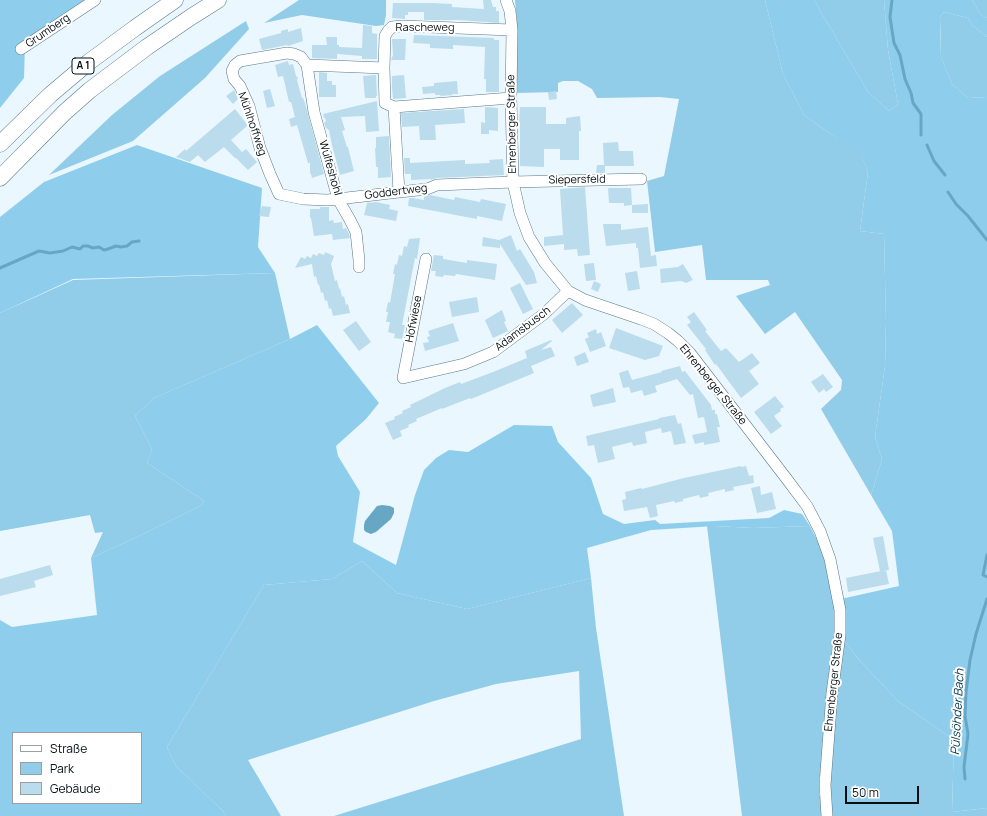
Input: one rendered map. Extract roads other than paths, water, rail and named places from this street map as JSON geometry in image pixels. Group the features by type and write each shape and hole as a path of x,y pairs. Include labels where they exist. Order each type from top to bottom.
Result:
{"highway":[{"name":"A 1","path":"0,144 50,95 89,62 176,0"},
{"name":"A 1","path":"0,178 59,118 90,90 147,47 218,0"}],"street":[{"name":"Grumberg","path":"21,49 95,0"},
{"name":"Ehrenberger Straße","path":"506,0 510,11 512,30 511,98 513,182 520,213 529,237 545,263 568,291 585,300 654,324 678,341 690,353 807,506 820,531 830,560 840,610 840,636 832,693 826,778 826,811"},
{"name":"Rascheweg","path":"394,107 384,103 385,36 392,27 402,26 512,30"},
{"name":"Mühlhoffweg","path":"278,194 260,148 249,106 240,86 234,79 232,71 235,65 240,61 287,53 301,57 307,65"},
{"path":"307,65 384,68"},
{"name":"Wulfeshohl","path":"307,65 314,112 338,199 356,232 359,260 358,267"},
{"path":"399,192 394,107 511,98"},
{"name":"Siepersfeld","path":"513,182 640,179"},
{"name":"Goddertweg","path":"278,194 304,199 327,200 427,189 437,185 513,182"},
{"name":"Hofwiese","path":"403,378 426,259"},
{"name":"Adamsbusch","path":"403,378 464,364 493,352 544,314 568,291"}],"waterway":[{"name":"Pülsöhder Bach","path":"892,0 890,17 894,43 900,55 905,79 911,93 913,103 921,114 921,135"},
{"name":"Pülsöhder Bach","path":"927,145 934,161 945,175"},
{"name":"Pülsöhder Bach","path":"948,192 956,204 968,216 987,240"},
{"path":"0,268 39,251 50,253 63,251 72,247 80,249 83,246 93,248 99,247 104,250 116,246 127,246 132,242 139,241"},
{"name":"Pülsöhder Bach","path":"987,555 983,575 987,577"},
{"name":"Pülsöhder Bach","path":"965,779 964,767 968,734 965,716 966,692 970,660 976,634 987,599"}]}
